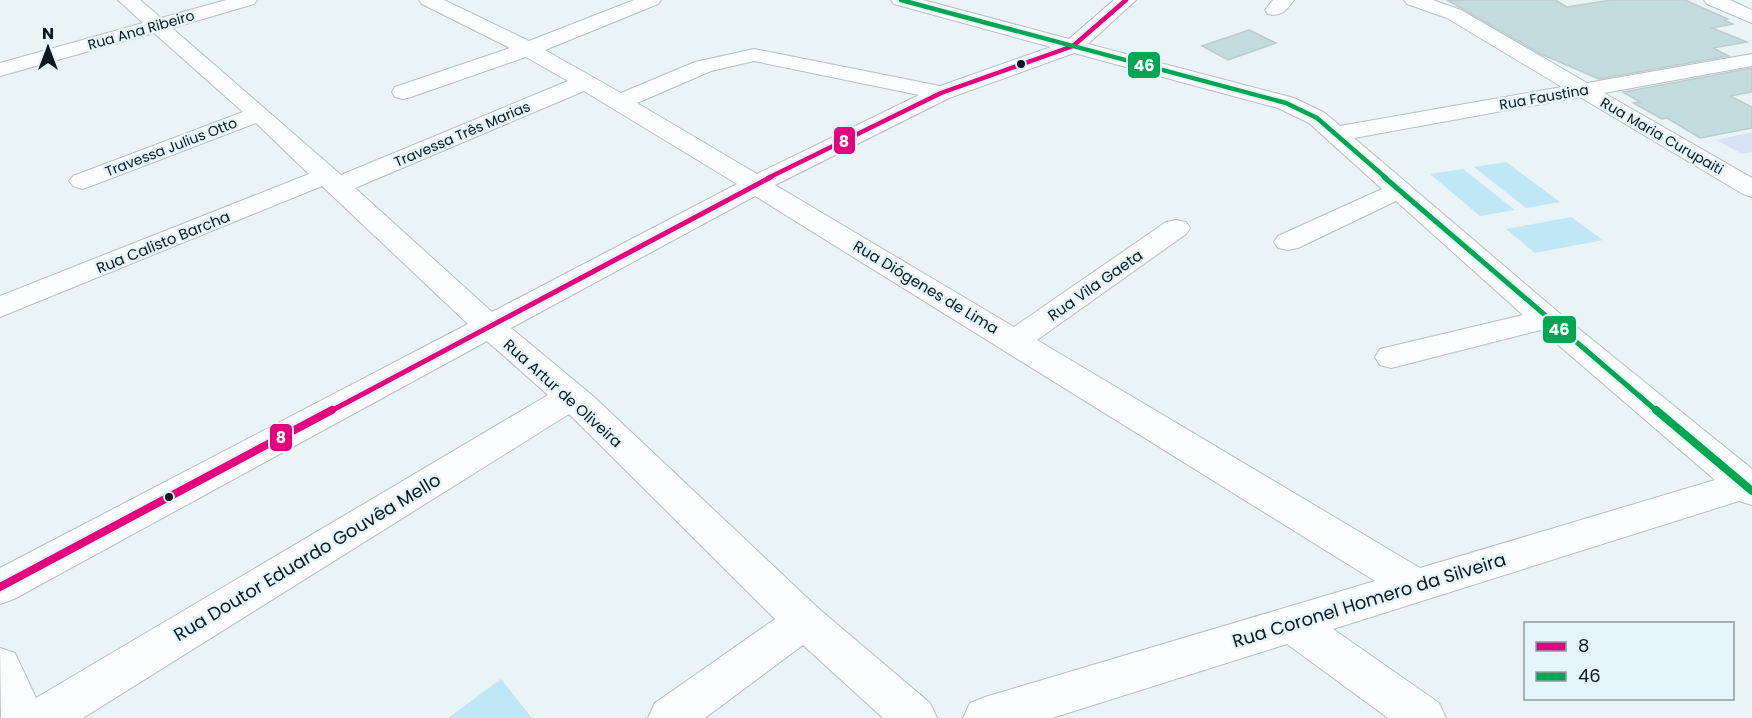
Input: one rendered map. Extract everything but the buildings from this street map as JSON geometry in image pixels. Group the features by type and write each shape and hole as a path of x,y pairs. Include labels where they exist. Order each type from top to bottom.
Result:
{"street":[{"name":"Rua Artur de Oliveira","path":"128,0 259,114 489,326 571,397 804,621 915,718"},
{"name":"Rua Ana Ribeiro","path":"0,70 247,0"},
{"name":"Rua Diógenes de Lima","path":"429,0 528,49 620,102 1417,586"},
{"path":"403,92 528,49 651,0"},
{"path":"901,0 1286,103 1317,118 1547,319 1750,486"},
{"path":"0,586 756,183 941,93 1073,46 1126,0"},
{"name":"Rua Maria Curupaiti","path":"1414,0 1454,14 1752,189"},
{"path":"1714,0 1752,17"},
{"path":"620,102 719,62 738,56 754,55 941,93"},
{"name":"Rua Faustina","path":"1335,134 1752,60"},
{"name":"Travessa Três Marias","path":"332,181 586,82"},
{"name":"Travessa Julius Otto","path":"82,181 259,114"},
{"name":"Rua Calisto Barcha","path":"0,307 332,181"},
{"path":"1288,242 1400,190"},
{"name":"Rua Vila Gaeta","path":"1015,341 1176,228"},
{"path":"1391,357 1547,319"},
{"name":"Rua Doutor Eduardo Gouvêa Mello","path":"44,718 571,397"},
{"name":"Rua Coronel Homero da Silveira","path":"985,718 1750,486"},
{"path":"670,718 804,621"},
{"path":"1292,624 1424,718"},
{"path":"0,668 22,718"}],"shaded area":[{"path":"1752,132 1752,152 1742,154 1716,140"},
{"path":"1506,162 1560,202 1526,208 1474,167"},
{"path":"1463,169 1515,210 1480,216 1430,174"},
{"path":"1571,217 1603,240 1535,253 1506,229"},
{"path":"501,679 532,718 448,718"}],"transit line":[{"name":"46","path":"901,0 1286,103 1317,118 1547,319 1752,491"},
{"name":"8","path":"0,587 757,184 941,93 1073,46 1126,0"}]}
